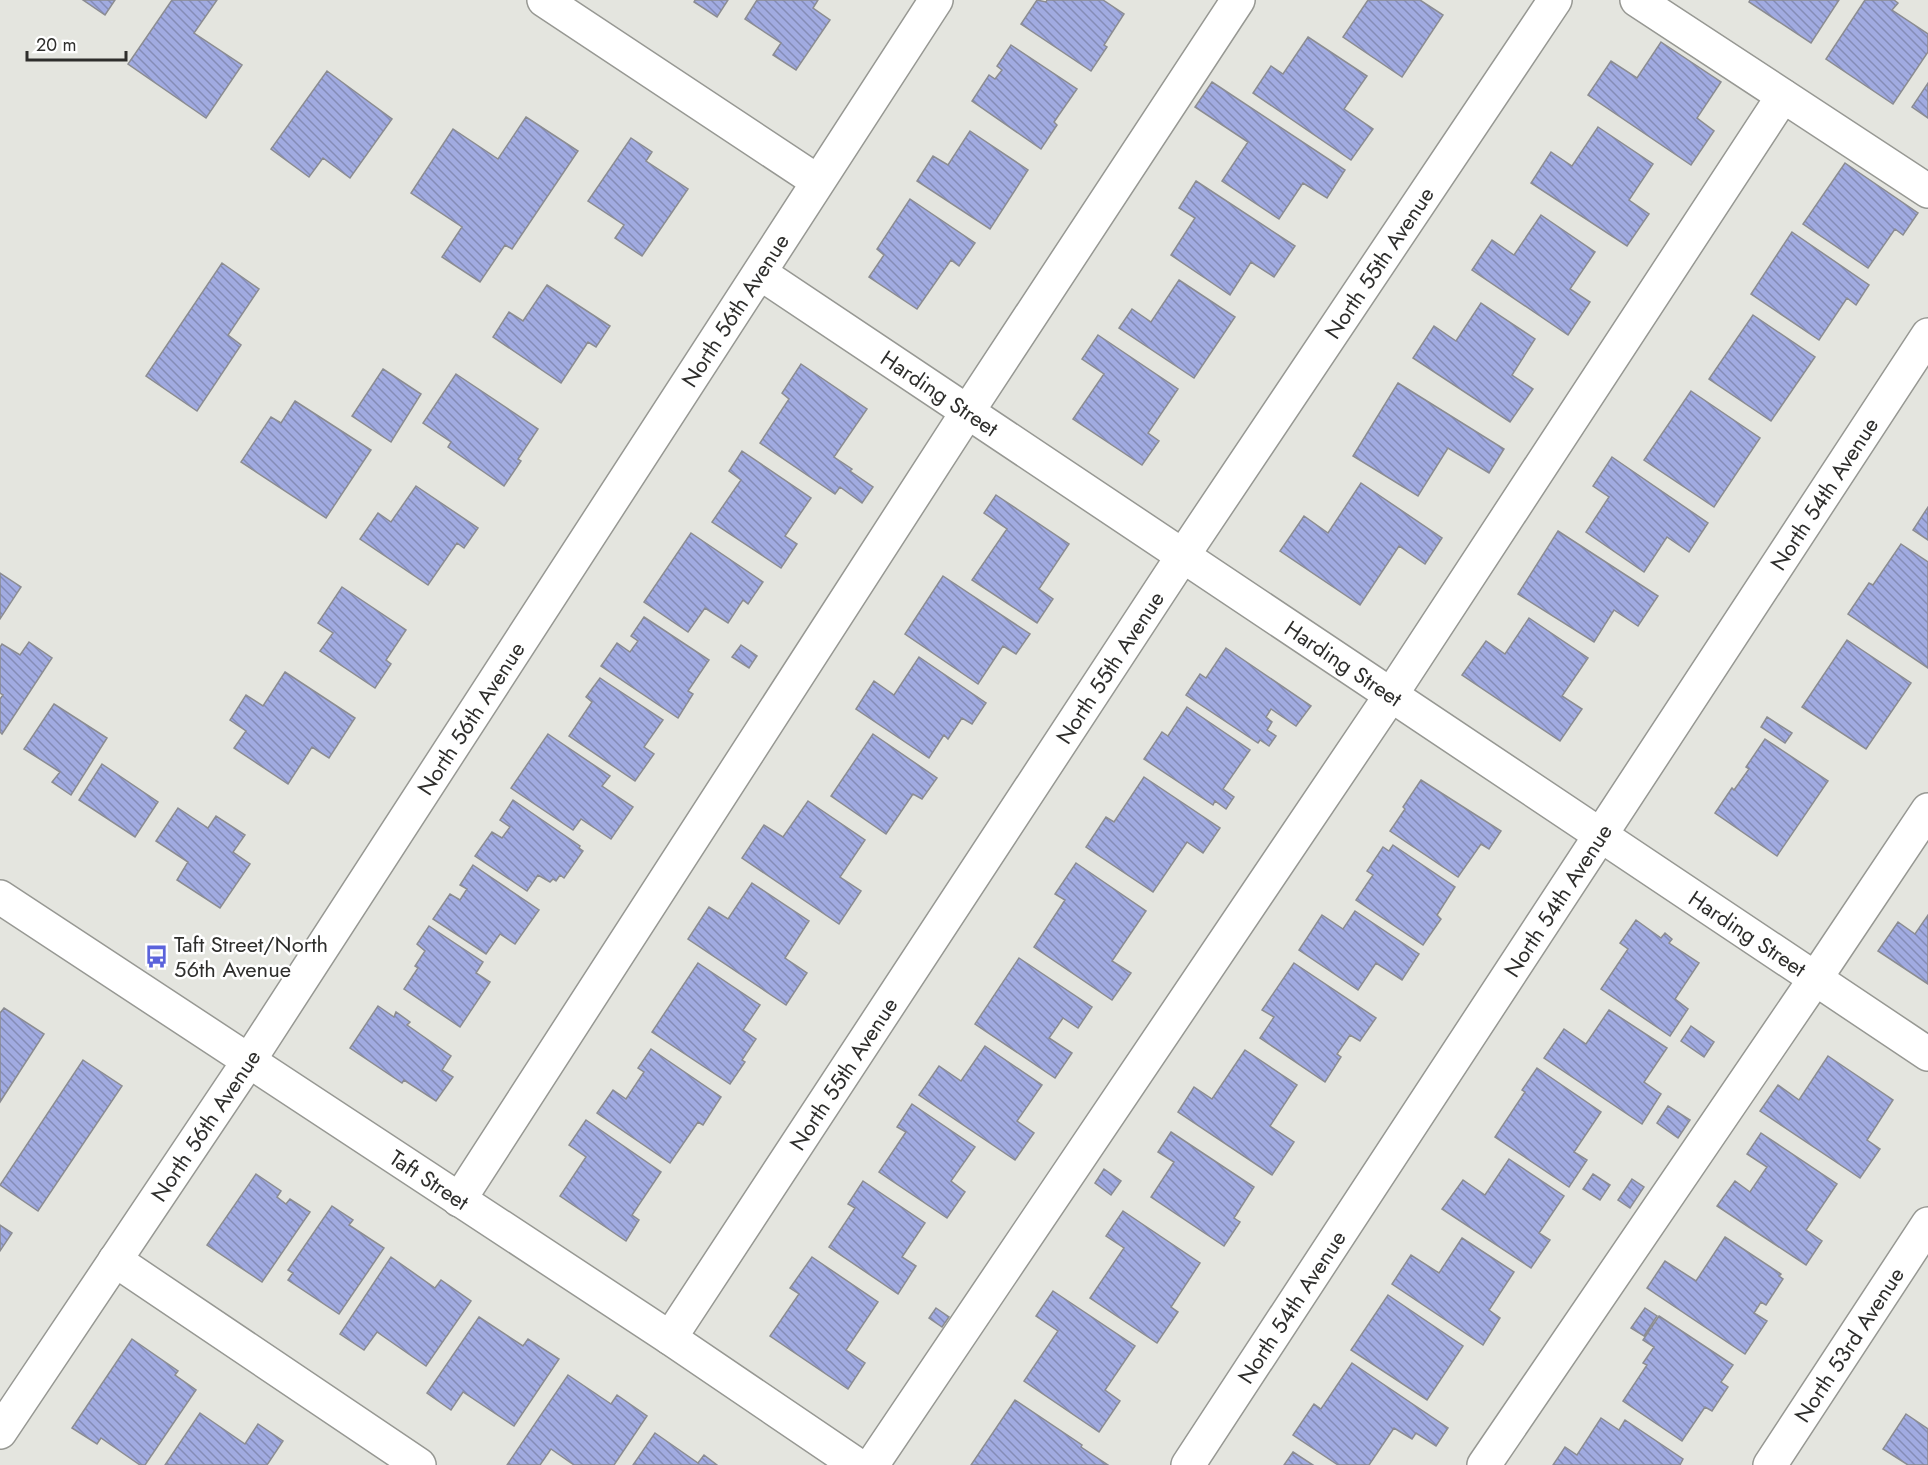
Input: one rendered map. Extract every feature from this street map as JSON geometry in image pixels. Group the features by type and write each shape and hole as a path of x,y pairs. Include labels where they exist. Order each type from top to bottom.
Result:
{"street":[{"path":"544,0 818,181"},
{"name":"North 56th Avenue","path":"0,1432 248,1062 936,0"},
{"path":"459,1200 968,411 1238,0"},
{"name":"North 55th Avenue","path":"670,1338 1184,554 1555,0"},
{"path":"1637,0 1928,191"},
{"path":"872,1465 1391,695 1783,96"},
{"name":"Harding Street","path":"760,273 1184,554 1928,1054"},
{"name":"North 54th Avenue","path":"1188,1465 1928,334"},
{"path":"1484,1465 1928,810"},
{"name":"Taft Street","path":"0,897 670,1338 857,1465"},
{"name":"North 53rd Avenue","path":"1770,1465 1928,1224"},
{"path":"115,1260 419,1465"}],"building":[{"path":"83,0 115,0 105,15"},
{"path":"172,0 217,0 194,33 242,65 206,118 128,64"},
{"path":"695,0 728,0 717,17 694,2"},
{"path":"757,0 818,0 813,8 830,20 796,70 773,55 781,43 745,19"},
{"path":"1037,0 1046,2 1047,0 1103,0 1124,14 1104,45 1107,47 1091,71 1021,24"},
{"path":"1368,0 1420,0 1443,15 1402,77 1343,37"},
{"path":"1750,0 1839,0 1811,43 1749,2"},
{"path":"1865,0 1894,0 1898,3 1892,10 1928,34 1928,52 1893,104 1826,59"},
{"path":"1308,37 1367,76 1344,109 1373,129 1351,160 1253,93 1271,66 1283,74"},
{"path":"1661,42 1721,82 1697,118 1714,131 1691,165 1588,95 1611,61 1637,78"},
{"path":"1011,45 1077,89 1054,122 1057,125 1041,149 972,101 989,75 995,79 1002,70 997,66"},
{"path":"327,71 392,119 350,178 323,158 309,177 271,149"},
{"path":"1212,82 1345,170 1327,198 1303,183 1279,219 1222,181 1248,142 1195,107"},
{"path":"1928,83 1928,118 1912,107"},
{"path":"526,117 578,151 512,249 505,245 480,282 442,257 462,227 411,193 453,129 498,159"},
{"path":"1598,127 1653,164 1629,200 1649,214 1627,246 1531,183 1551,152 1572,166"},
{"path":"970,131 1028,170 990,229 917,181 933,156 948,165"},
{"path":"631,138 652,152 646,161 688,189 642,256 615,238 624,225 588,201"},
{"path":"1845,163 1918,213 1903,235 1895,229 1868,268 1803,224"},
{"path":"1196,181 1295,246 1274,277 1251,262 1230,295 1171,255 1195,218 1179,208"},
{"path":"910,199 975,243 959,266 951,260 917,309 869,277 884,255 877,249"},
{"path":"1541,215 1595,252 1570,289 1590,302 1568,335 1472,270 1492,240 1514,255"},
{"path":"1792,232 1869,285 1856,305 1847,298 1819,340 1751,294"},
{"path":"222,263 259,289 228,335 241,345 197,411 146,376"},
{"path":"1179,280 1235,317 1194,378 1119,328 1132,309 1151,322"},
{"path":"547,285 610,326 596,347 588,342 561,383 493,337 509,312 523,321"},
{"path":"1481,303 1535,339 1512,375 1533,389 1510,422 1413,358 1434,326 1456,341"},
{"path":"1753,315 1815,357 1771,421 1709,379"},
{"path":"1098,335 1178,389 1148,433 1159,441 1142,465 1073,419 1104,374 1082,359"},
{"path":"801,364 867,409 834,457 873,487 862,503 840,487 835,494 760,443 789,399 782,393"},
{"path":"383,369 421,394 391,442 352,416"},
{"path":"456,374 538,429 518,459 521,461 504,486 448,447 451,442 423,423"},
{"path":"1398,383 1504,449 1489,473 1448,448 1418,496 1353,456"},
{"path":"1691,391 1760,438 1714,507 1644,460"},
{"path":"295,401 371,450 326,518 241,462 271,417 281,423"},
{"path":"742,451 811,498 785,536 797,544 781,568 712,522 741,480 729,471"},
{"path":"1612,457 1708,523 1689,552 1667,537 1644,572 1586,532 1609,497 1593,486"},
{"path":"1361,483 1442,538 1425,564 1399,546 1360,605 1280,551 1304,516 1328,533"},
{"path":"416,486 478,528 464,548 457,543 428,585 360,539 378,513 391,522"},
{"path":"996,495 1069,544 1039,589 1053,599 1037,623 972,580 1007,529 984,513"},
{"path":"1928,507 1928,540 1913,530"},
{"path":"1558,531 1658,596 1638,626 1614,610 1594,642 1518,594"},
{"path":"691,533 763,582 748,604 743,600 728,623 705,608 688,632 644,602"},
{"path":"1901,544 1928,562 1928,668 1848,614 1869,583 1873,585"},
{"path":"0,573 21,587 0,619"},
{"path":"943,576 1030,634 1016,654 1003,646 978,684 905,634"},
{"path":"342,587 406,630 386,660 391,664 375,688 320,651 333,633 318,623"},
{"path":"644,617 709,660 688,691 693,694 678,718 601,666 617,643 630,652 638,641 631,636"},
{"path":"1529,618 1588,658 1562,696 1582,709 1560,741 1462,675 1486,641 1505,654"},
{"path":"1847,640 1911,683 1866,749 1802,707"},
{"path":"29,642 52,658 2,734 0,732 0,699 3,695 0,693 0,647 2,644 20,655"},
{"path":"741,645 757,656 749,668 732,657"},
{"path":"1226,648 1311,706 1296,726 1271,709 1266,717 1272,722 1267,730 1276,736 1269,746 1260,740 1258,743 1186,695 1200,674 1206,678"},
{"path":"919,657 986,703 972,724 962,718 948,739 944,735 929,758 856,709 874,681 894,695"},
{"path":"285,672 355,718 329,758 312,747 288,784 234,748 246,731 230,720 246,695 263,706"},
{"path":"600,678 663,720 644,747 654,754 635,781 569,736 592,702 586,697"},
{"path":"54,704 107,738 71,795 52,782 60,772 24,749"},
{"path":"1187,707 1250,750 1223,789 1234,797 1226,809 1215,801 1213,805 1144,759 1162,732 1168,736"},
{"path":"1767,717 1792,733 1785,743 1761,727"},
{"path":"548,734 610,776 602,786 633,807 611,839 581,819 573,830 511,788"},
{"path":"873,734 937,778 922,799 913,794 886,834 831,796"},
{"path":"1765,739 1828,781 1777,856 1715,813 1732,788 1734,790 1749,769 1746,767"},
{"path":"102,764 158,802 135,837 79,800"},
{"path":"1144,777 1220,828 1203,853 1187,842 1153,892 1086,847 1106,817 1114,822"},
{"path":"1421,780 1501,831 1489,849 1481,844 1458,877 1390,831"},
{"path":"513,800 580,846 579,848 583,851 564,878 560,875 556,881 553,879 550,882 538,875 527,891 475,856 492,832 502,838 510,827 500,820"},
{"path":"808,801 865,840 840,877 861,891 839,924 742,858 764,825 783,837"},
{"path":"178,808 208,828 216,816 245,835 233,852 250,864 220,908 177,880 188,862 156,841"},
{"path":"1393,845 1455,887 1437,915 1441,919 1423,945 1356,900 1373,875 1367,871 1383,847 1389,851"},
{"path":"1076,863 1146,911 1112,961 1131,973 1112,1000 1034,947 1065,900 1055,894"},
{"path":"473,865 539,910 515,944 500,934 486,954 433,919 450,894 460,900 467,889 460,885"},
{"path":"752,883 809,921 785,958 807,973 786,1005 688,939 709,907 728,919"},
{"path":"1355,911 1419,954 1402,980 1376,963 1358,990 1299,950 1322,915 1343,929"},
{"path":"1928,915 1928,984 1878,951 1898,922 1915,934"},
{"path":"1636,920 1661,938 1665,933 1672,939 1669,943 1699,963 1675,999 1688,1009 1670,1036 1601,989 1628,949 1620,943"},
{"path":"429,926 483,962 476,973 490,982 460,1027 404,989 418,968 415,966 425,951 417,944"},
{"path":"1019,958 1092,1007 1078,1028 1063,1018 1049,1038 1072,1053 1055,1078 975,1024"},
{"path":"698,963 760,1005 743,1030 756,1039 742,1060 745,1062 730,1084 652,1032"},
{"path":"1294,963 1376,1018 1360,1041 1350,1035 1337,1054 1341,1057 1325,1082 1260,1038 1274,1017 1262,1010"},
{"path":"378,1006 394,1017 396,1012 410,1022 407,1025 451,1056 442,1070 453,1077 436,1101 404,1080 402,1083 350,1048"},
{"path":"4,1008 44,1034 0,1102 0,1013"},
{"path":"1609,1010 1667,1048 1644,1082 1661,1094 1642,1124 1544,1058 1564,1029 1586,1044"},
{"path":"1691,1026 1714,1042 1704,1057 1681,1041"},
{"path":"985,1046 1042,1085 1017,1121 1034,1133 1015,1160 919,1095 939,1066 961,1081"},
{"path":"651,1049 721,1097 703,1125 698,1122 670,1163 597,1113 613,1090 626,1099 644,1072 638,1068"},
{"path":"1245,1050 1297,1085 1270,1126 1294,1142 1272,1175 1178,1112 1194,1087 1212,1099"},
{"path":"1828,1056 1893,1100 1867,1140 1880,1149 1860,1178 1760,1111 1778,1085 1799,1100"},
{"path":"83,1060 122,1086 38,1211 0,1185"},
{"path":"1537,1068 1601,1112 1574,1152 1587,1160 1569,1187 1495,1137 1525,1092 1522,1090"},
{"path":"912,1104 975,1147 951,1181 965,1192 947,1218 879,1172 906,1132 897,1127"},
{"path":"1668,1106 1690,1120 1678,1138 1657,1123"},
{"path":"586,1120 661,1172 632,1215 639,1220 626,1241 560,1196 586,1157 569,1145"},
{"path":"1171,1132 1254,1187 1234,1218 1240,1222 1224,1246 1151,1197 1174,1162 1158,1152"},
{"path":"1761,1133 1837,1184 1806,1230 1822,1241 1806,1265 1717,1206 1735,1181 1750,1192 1767,1167 1747,1154"},
{"path":"1509,1159 1564,1196 1539,1233 1550,1240 1531,1268 1442,1209 1463,1180 1485,1195"},
{"path":"1104,1169 1121,1181 1111,1195 1095,1183"},
{"path":"256,1174 281,1191 277,1197 286,1204 290,1199 310,1212 262,1282 207,1245"},
{"path":"1593,1174 1610,1185 1600,1200 1583,1189"},
{"path":"1632,1179 1644,1187 1630,1208 1618,1200"},
{"path":"863,1181 925,1223 902,1257 916,1266 898,1294 829,1247 855,1208 848,1204"},
{"path":"332,1206 353,1220 349,1225 384,1248 339,1314 288,1280 293,1273 288,1270"},
{"path":"1123,1211 1200,1263 1171,1307 1178,1312 1157,1343 1090,1298 1124,1248 1106,1236"},
{"path":"0,1225 12,1233 0,1251"},
{"path":"1725,1237 1781,1274 1779,1276 1783,1279 1766,1305 1761,1302 1754,1313 1767,1321 1745,1354 1647,1288 1665,1261 1696,1281"},
{"path":"1462,1238 1514,1272 1489,1310 1500,1318 1483,1345 1392,1284 1411,1255 1439,1273"},
{"path":"391,1257 435,1288 441,1280 471,1301 426,1366 377,1332 364,1350 340,1334"},
{"path":"812,1257 878,1302 846,1350 865,1363 848,1389 770,1336 799,1294 790,1288"},
{"path":"1053,1291 1135,1346 1105,1390 1120,1401 1099,1432 1024,1381 1058,1331 1036,1316"},
{"path":"1388,1295 1463,1346 1427,1400 1351,1350"},
{"path":"936,1308 949,1317 942,1327 929,1318"},
{"path":"1645,1308 1657,1316 1644,1336 1631,1328"},
{"path":"1659,1316 1733,1365 1721,1382 1728,1387 1712,1411 1705,1407 1682,1441 1623,1401 1647,1365 1643,1363 1654,1347 1643,1340"},
{"path":"479,1317 523,1346 528,1339 559,1359 514,1426 463,1392 451,1410 427,1393"},
{"path":"132,1339 178,1371 175,1375 196,1390 145,1465 140,1465 101,1438 97,1444 72,1428"},
{"path":"1352,1363 1448,1428 1436,1446 1416,1433 1412,1439 1394,1428 1369,1465 1338,1465 1293,1435 1314,1404 1321,1409"},
{"path":"568,1375 611,1404 617,1395 647,1416 614,1465 574,1465 551,1449 540,1465 507,1465"},
{"path":"1015,1400 1082,1445 1081,1447 1108,1465 971,1465"},
{"path":"200,1413 245,1444 258,1424 283,1441 267,1465 165,1465"},
{"path":"1906,1414 1928,1429 1928,1465 1908,1465 1883,1449"},
{"path":"1601,1418 1619,1430 1625,1420 1683,1459 1680,1465 1553,1465 1565,1447 1577,1455"},
{"path":"655,1433 698,1463 704,1455 717,1465 633,1465"},
{"path":"1293,1452 1313,1465 1284,1465"}],"place":[{"name":"Taft Street/North 56th Avenue","path":"156,957"}]}
